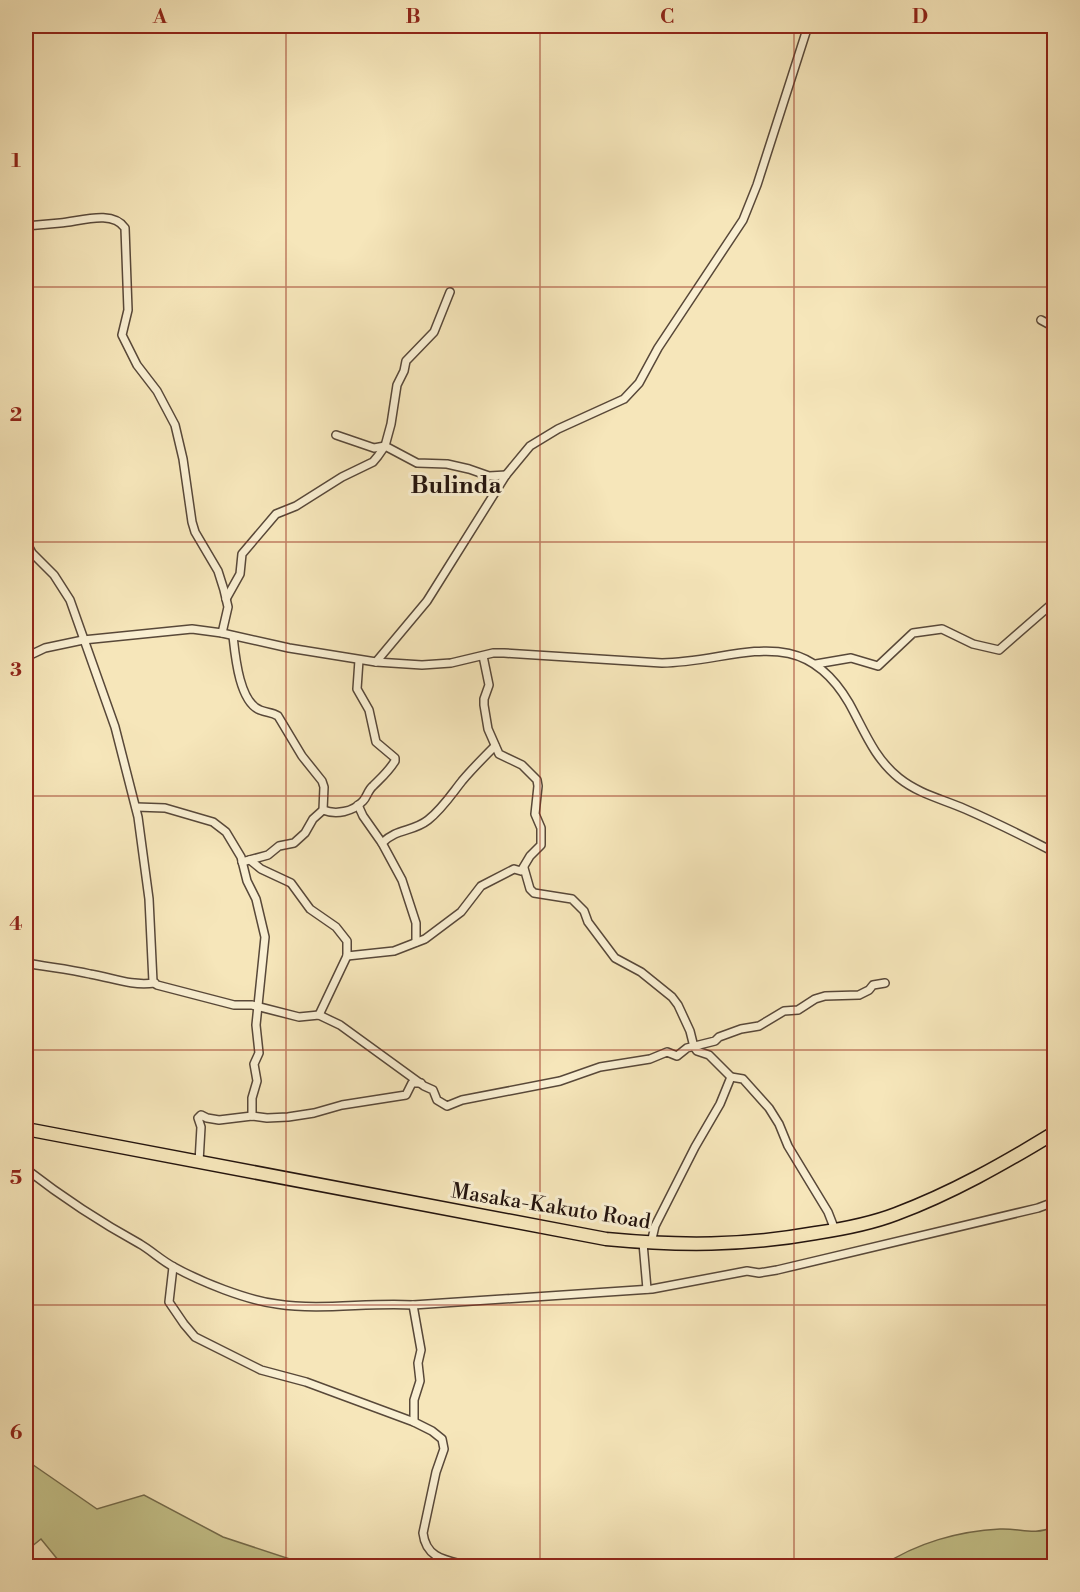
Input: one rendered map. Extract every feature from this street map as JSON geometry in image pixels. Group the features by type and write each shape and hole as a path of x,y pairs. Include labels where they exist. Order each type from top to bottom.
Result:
{"highway":[{"name":"Masaka-Kakuto Road","path":"26,1129 596,1237 647,1243 709,1245 744,1243 835,1230 894,1215 996,1168 1054,1133"}],"street":[{"path":"376,662 427,601 506,475 530,446 558,429 624,399 633,392 658,348 743,220 757,185 808,26"},
{"path":"26,226 101,218 116,220 124,228 128,310 122,335 175,425 183,459 192,522 195,532 218,571 228,607 222,633"},
{"path":"226,599 240,574 242,554 276,514 296,506 342,477 373,462 385,446 397,385 406,361 434,332 450,292"},
{"path":"1041,320 1054,327"},
{"path":"336,435 374,448 385,446 417,463 447,464 489,476 506,475"},
{"path":"26,542 32,553 54,575 70,600 106,699 136,807 149,899 155,984"},
{"path":"816,664 851,658 878,666 913,633 942,629 974,644 999,650 1054,602"},
{"path":"26,657 45,648 83,640 177,629 222,633 359,660 422,665 462,662 504,653 662,663 676,663 743,651 795,655 816,664 836,682 871,745 881,760 900,779 924,794 965,809 1054,852"},
{"path":"233,636 236,666 245,691 256,707 278,716 324,787 323,810 309,823 297,841 279,846 268,855 246,861"},
{"path":"346,956 394,951 433,935 461,912 481,886 514,869 521,871 530,856 541,845 543,838 535,814 538,786 532,774 522,765 503,757 495,746 488,729 484,705 489,681 483,656"},
{"path":"323,810 336,814 364,801 372,786 385,776 396,760 376,742 369,710 357,689 359,660"},
{"path":"382,843 398,831 418,827 428,820 454,794 462,781 495,746"},
{"path":"358,805 402,880 413,912 416,942"},
{"path":"136,807 165,808 219,825 246,861 291,883 310,909 336,927 347,941 346,956 319,1015"},
{"path":"246,861 247,881 256,899 265,937 256,1024 259,1053 254,1064 257,1081 252,1098 252,1116"},
{"path":"524,868 530,889 534,893 572,899 584,911 588,922 615,958 641,972 678,1005 697,1051 709,1055 730,1077 743,1079 769,1108 788,1146 828,1212 835,1230"},
{"path":"26,963 93,974 114,981 138,985 155,984 234,1005 259,1007 299,1017 319,1015 339,1025 433,1090 437,1100 447,1106 462,1100 560,1081 600,1066 650,1059 667,1052 677,1056 687,1048 715,1041 719,1037 741,1029 759,1026 783,1011 798,1010 815,999 825,996 859,995 873,985 885,983"},
{"path":"647,1289 647,1243 695,1147 720,1104 730,1077"},
{"path":"199,1161 201,1127 199,1116 204,1115 207,1118 219,1120 314,1113 342,1105 403,1096 408,1093 412,1083 421,1083"},
{"path":"26,1169 86,1212 173,1267 220,1287 274,1304 413,1305 680,1285 747,1271 759,1273 777,1270 1038,1208 1054,1202"},
{"path":"173,1267 169,1302 195,1337 261,1370 306,1382 414,1422 442,1439 444,1449 436,1472 423,1533 424,1540 439,1559 465,1565"},
{"path":"413,1305 421,1344 418,1363 420,1381 414,1400 414,1422"}],"shaded area":[{"path":"26,1460 97,1509 144,1495 223,1537 311,1566 63,1566 41,1539 26,1551"},
{"path":"1054,1527 1054,1566 882,1566 923,1545 969,1532 1000,1529 1039,1531"}],"district":[{"name":"Bulinda","path":"456,485"}]}
